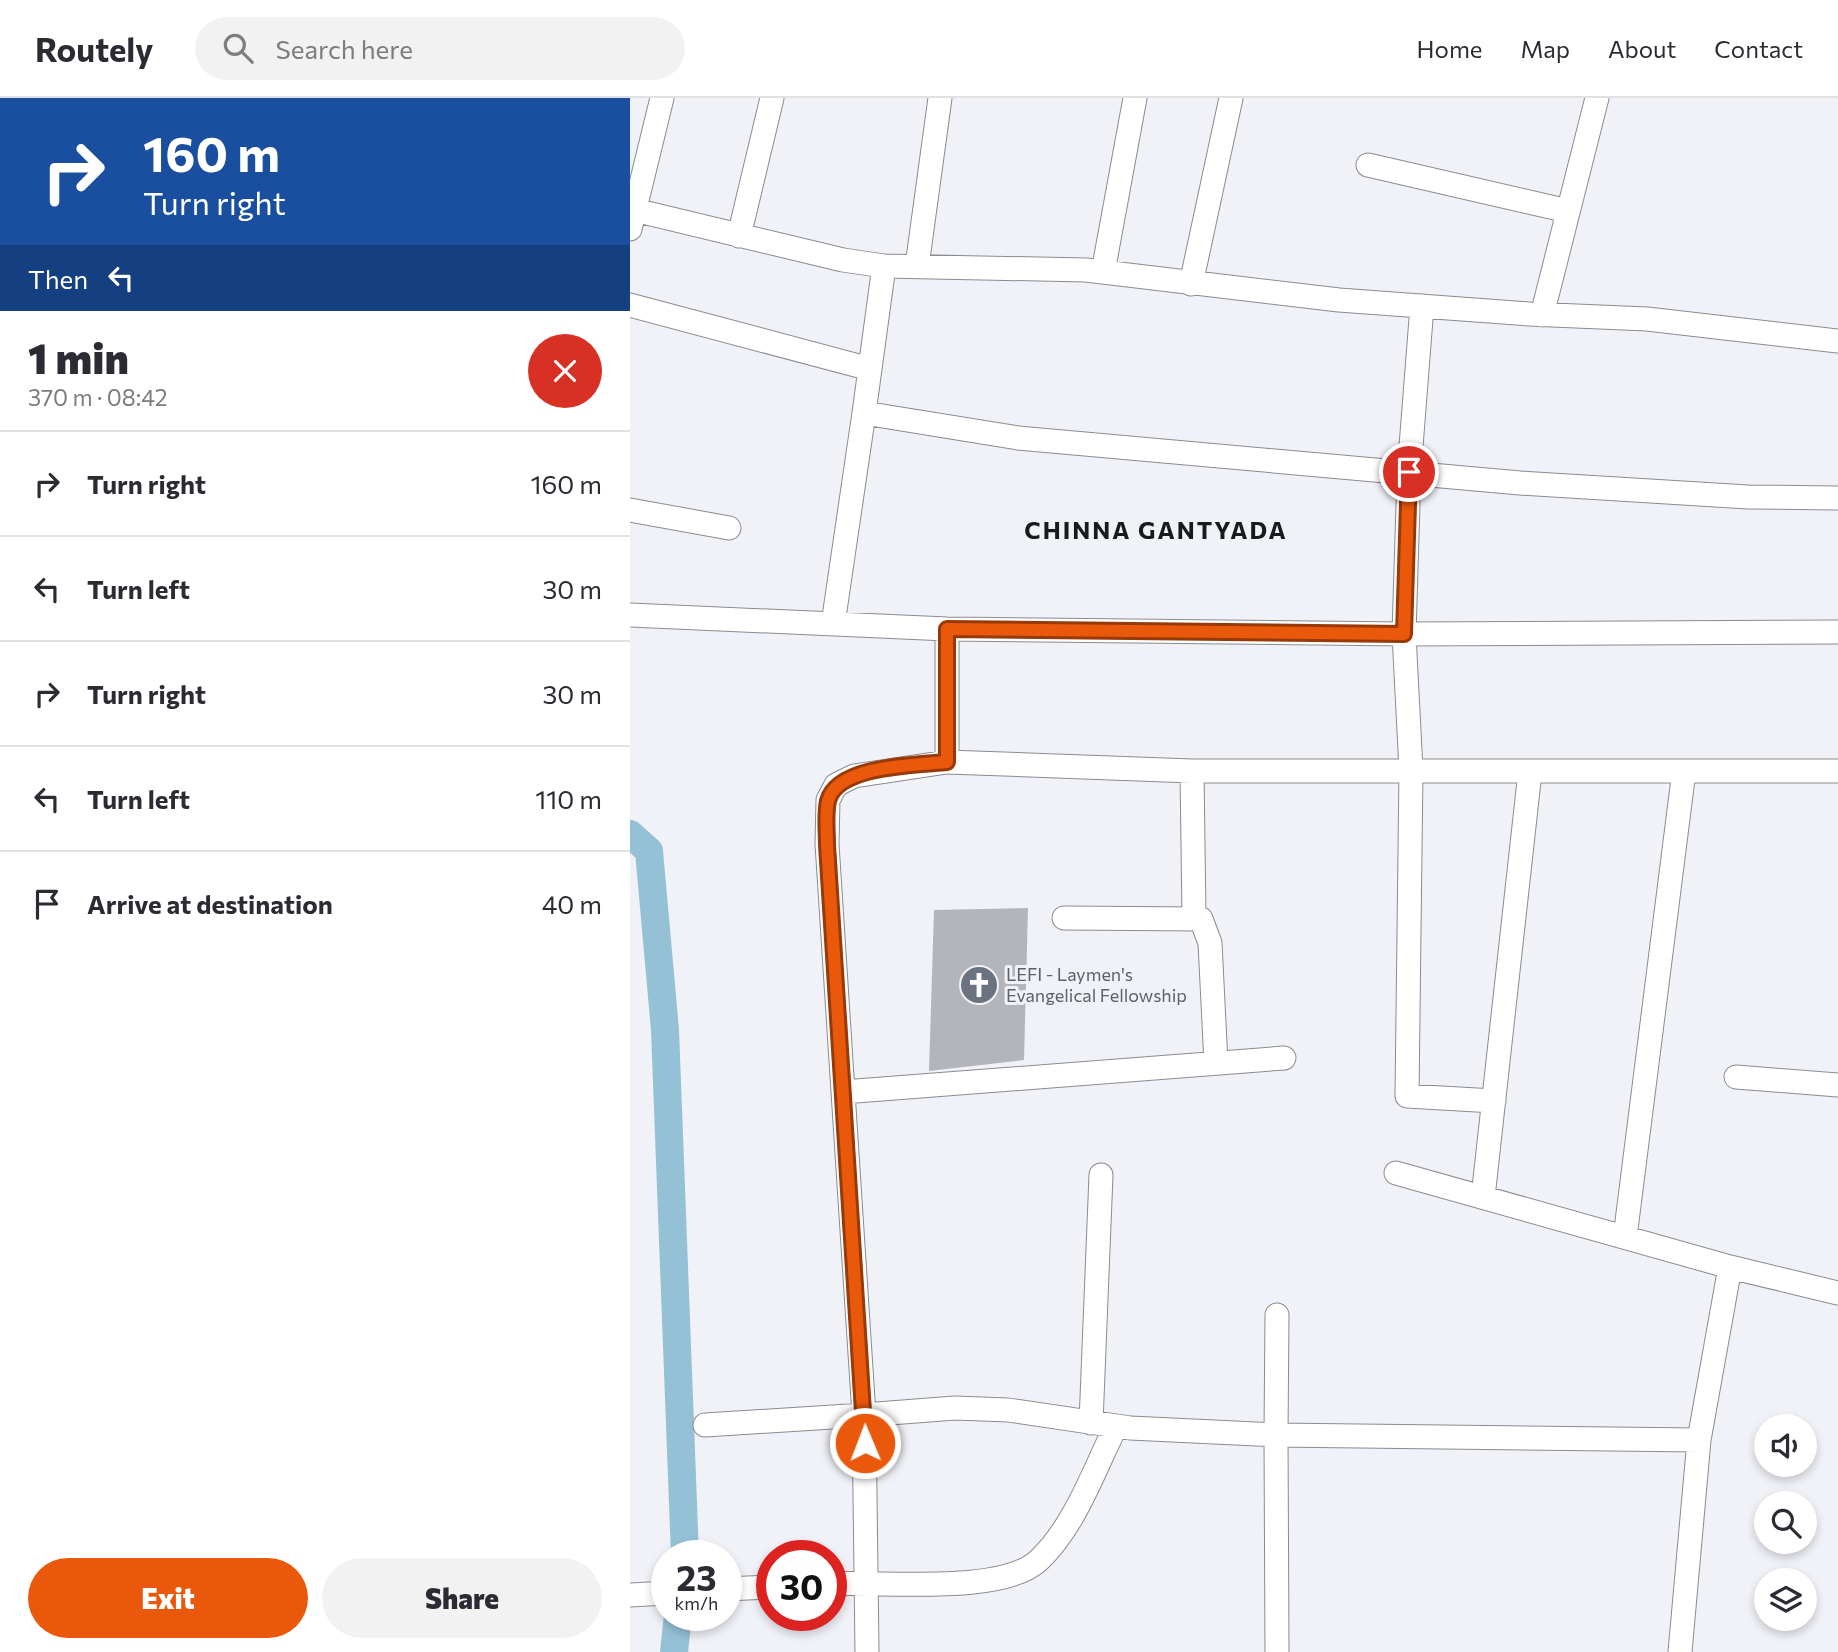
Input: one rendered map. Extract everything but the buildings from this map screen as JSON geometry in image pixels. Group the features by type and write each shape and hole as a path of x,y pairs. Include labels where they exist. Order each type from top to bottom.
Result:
{"street":[{"path":"662,98 631,216 739,236 843,260 884,266 1103,272 1191,284 1422,306 1647,319 1838,341"},
{"path":"739,236 772,98"},
{"path":"917,266 940,98"},
{"path":"1103,272 1135,98"},
{"path":"1191,284 1231,98"},
{"path":"1542,315 1597,98"},
{"path":"1368,165 1568,211"},
{"path":"833,624 884,266"},
{"path":"630,305 870,369"},
{"path":"1422,306 1409,472 1404,634 1411,770 1407,1096 1494,1101"},
{"path":"864,413 1018,438 1520,483 1748,497 1838,498"},
{"path":"630,510 729,528"},
{"path":"630,615 947,629 1404,634 1838,632"},
{"path":"947,629 947,762"},
{"path":"867,1652 864,1415 827,845 828,800 836,786 854,776 947,762 1192,771 1838,771"},
{"path":"1192,771 1195,918"},
{"path":"1625,1237 1684,771"},
{"path":"1483,1197 1530,772"},
{"path":"1063,919 1195,918 1205,924 1210,943 1216,1063"},
{"path":"843,1092 1284,1058"},
{"path":"1736,1077 1838,1085"},
{"path":"1396,1173 1730,1267 1838,1293"},
{"path":"1091,1423 1101,1175"},
{"path":"1680,1652 1699,1440 1730,1267"},
{"path":"1277,1315 1277,1652"},
{"path":"705,1425 955,1408 1007,1410 1116,1426 1276,1435 1699,1440"},
{"path":"847,1583 977,1582 1024,1572 1056,1542 1116,1426"},
{"path":"632,1595 651,1594"}],"waterway":[{"path":"630,834 649,851 665,1030 684,1540"},
{"path":"674,1652 676,1631"}],"place":[{"name":"LEFI - Laymen's Evangelical Fellowship","path":"979,985"}],"district":[{"name":"CHINNA GANTYADA","path":"1156,531"}],"route":[{"path":"865,1443 827,845 828,800 836,786 854,776 875,770 947,762 947,629 1404,634 1409,472"}]}
